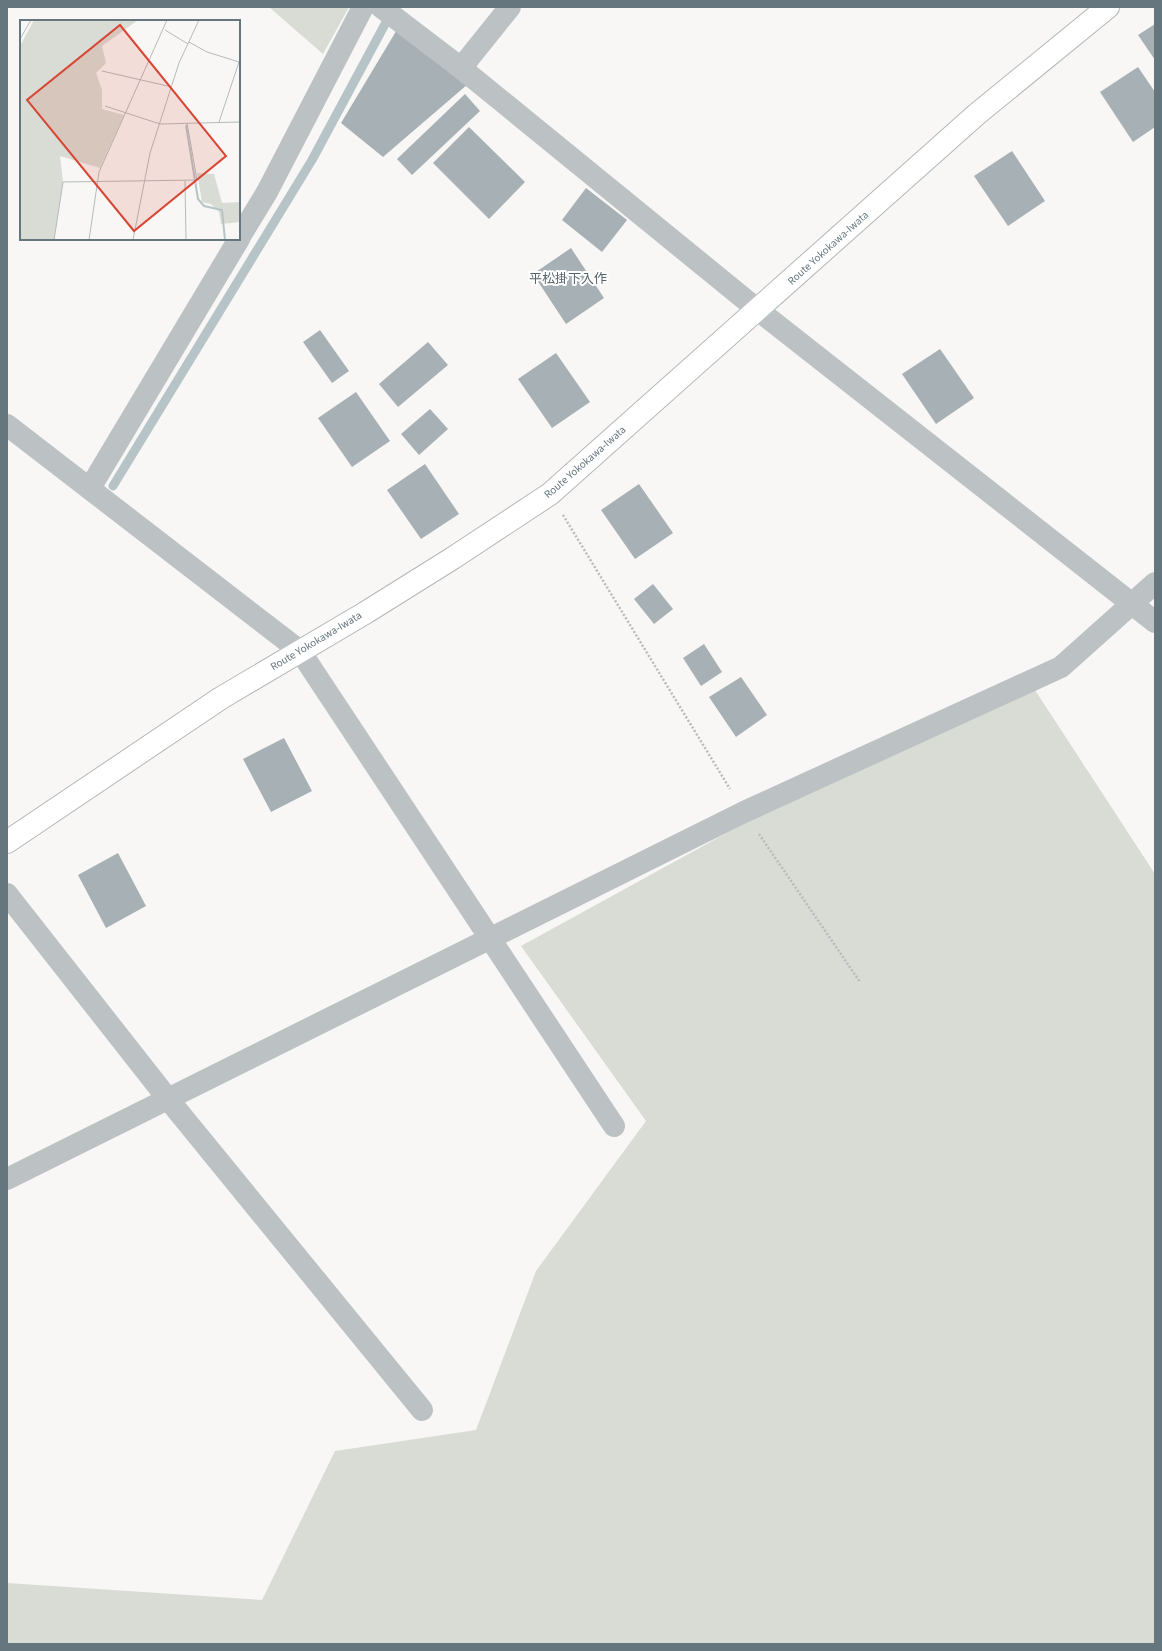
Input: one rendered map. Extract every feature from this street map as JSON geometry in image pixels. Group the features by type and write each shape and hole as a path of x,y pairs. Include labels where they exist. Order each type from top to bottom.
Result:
{"main road":[{"name":"Route Yokokawa-Iwata","path":"7,842 221,698 300,652 446,562 550,494 977,114 1108,7"}],"street":[{"path":"240,237 267,192 363,7"},
{"path":"381,7 461,68 758,310 1155,622"},
{"path":"461,68 510,7"},
{"path":"90,488 238,240"},
{"path":"7,425 300,652 614,1126"},
{"path":"7,1179 744,812 1061,667 1155,584"},
{"path":"7,894 168,1099 422,1410"}],"path":[{"path":"550,494 744,812 860,982"}],"shaded area":[{"path":"269,7 349,7 323,54"},
{"path":"1033,687 1155,874 1155,1644 7,1644 7,1583 262,1600 335,1451 476,1430 536,1271 646,1121 521,946 874,752"}],"building":[{"path":"1155,24 1155,60 1138,35"},
{"path":"398,28 468,84 383,157 341,123"},
{"path":"1138,67 1155,92 1155,127 1133,142 1100,92"},
{"path":"465,94 480,111 412,175 397,159"},
{"path":"469,127 525,182 489,219 433,163"},
{"path":"1012,151 1045,201 1008,226 974,176"},
{"path":"586,188 627,220 602,252 562,220"},
{"path":"571,248 604,298 566,324 533,274"},
{"path":"320,330 349,371 332,383 303,342"},
{"path":"428,342 448,365 398,407 379,384"},
{"path":"940,349 974,398 936,424 902,374"},
{"path":"556,353 590,402 552,428 518,379"},
{"path":"356,392 390,441 352,467 318,418"},
{"path":"430,409 448,429 419,455 401,434"},
{"path":"425,464 459,514 421,539 387,490"},
{"path":"639,484 673,533 635,559 601,510"},
{"path":"653,584 673,609 654,624 634,599"},
{"path":"704,644 722,672 701,686 683,658"},
{"path":"741,677 767,715 736,737 709,697"},
{"path":"284,738 312,791 271,812 243,759"},
{"path":"118,853 146,906 106,928 78,875"}],"waterway":[{"path":"113,486 312,160 391,13"}],"district":[{"name":"平松掛下入作","path":"568,279"}]}
